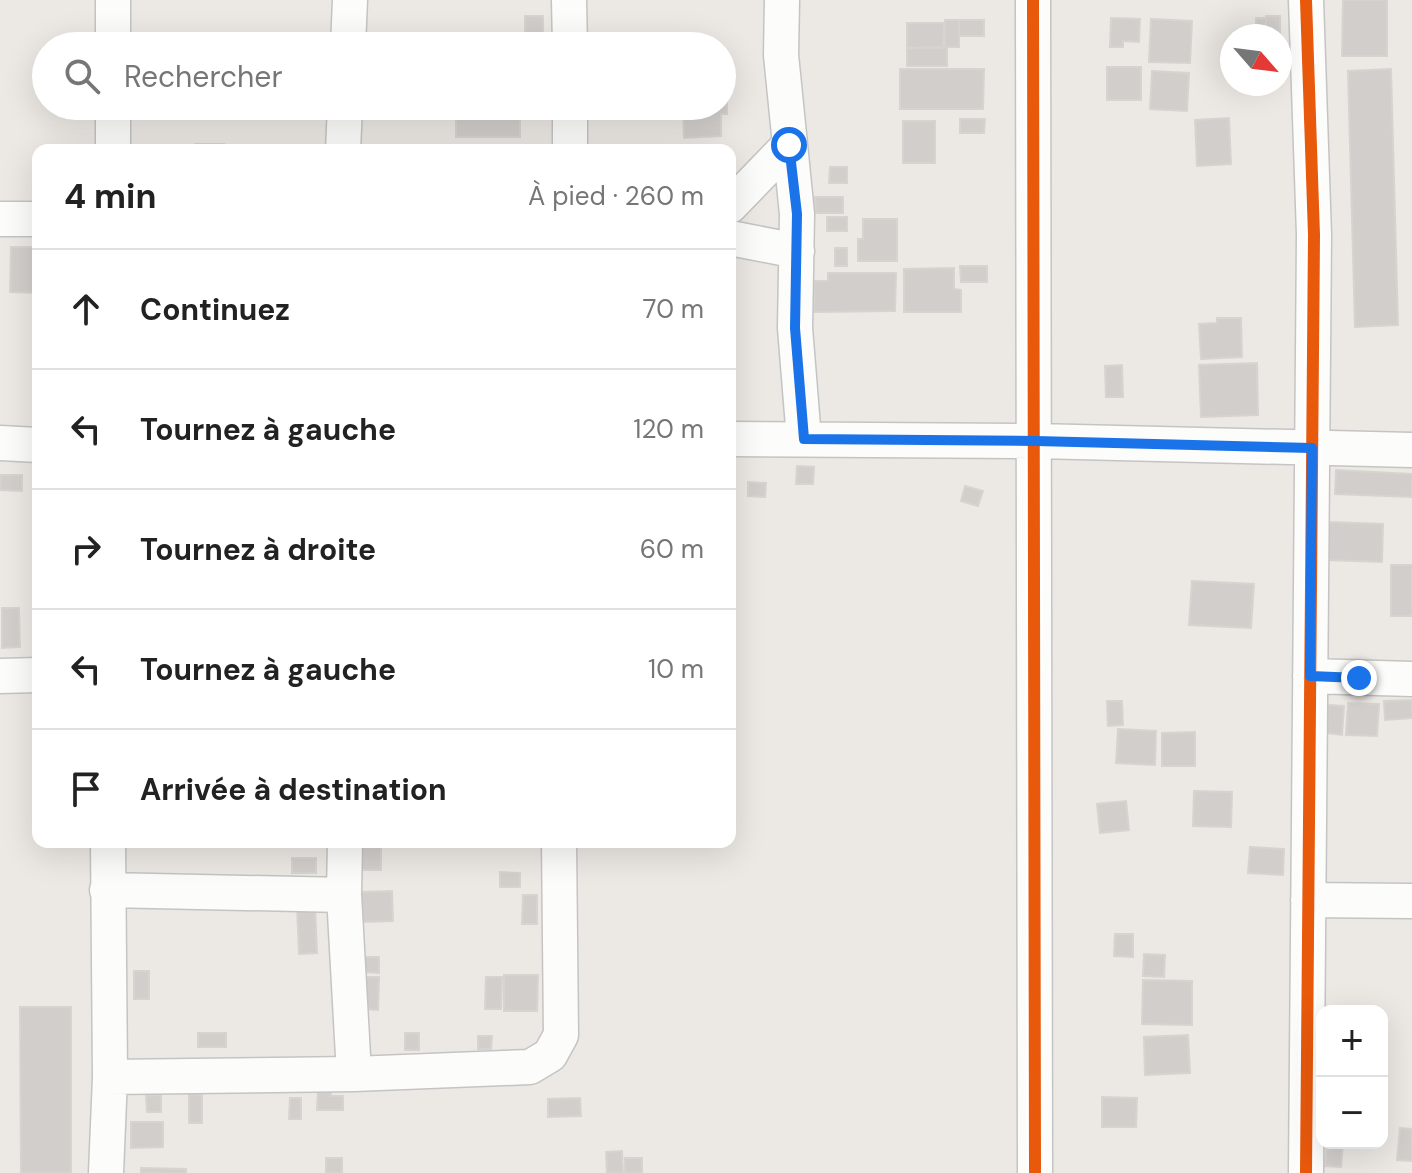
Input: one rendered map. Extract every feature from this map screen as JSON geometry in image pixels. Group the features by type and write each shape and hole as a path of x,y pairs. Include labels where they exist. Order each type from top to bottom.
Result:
{"street":[{"path":"113,0 113,32"},
{"path":"349,32 350,0"},
{"path":"569,0 570,32"},
{"path":"782,0 781,55 797,214 795,328 804,439"},
{"path":"1033,0 1035,1173"},
{"path":"1306,0 1314,235 1306,1173"},
{"path":"113,120 113,144"},
{"path":"343,144 344,120"},
{"path":"570,120 570,144"},
{"path":"736,200 789,145"},
{"path":"0,219 32,219"},
{"path":"736,239 797,251"},
{"path":"736,439 1036,441 1412,450"},
{"path":"0,443 32,445"},
{"path":"0,676 32,675"},
{"path":"1310,676 1412,679"},
{"path":"106,1173 110,1077 108,848"},
{"path":"345,848 344,895 354,1074"},
{"path":"110,1077 354,1074 530,1067 550,1055 561,1035 559,848"},
{"path":"107,890 344,895"},
{"path":"1308,900 1412,901"}],"building":[{"path":"1343,0 1387,0 1387,56 1342,56"},
{"path":"525,16 543,16 543,32 525,32"},
{"path":"1266,16 1280,16 1280,24 1266,24"},
{"path":"1111,18 1140,19 1139,42 1123,41 1123,47 1110,47"},
{"path":"1256,18 1266,18 1266,24 1256,24"},
{"path":"1151,19 1192,21 1190,63 1149,62"},
{"path":"945,20 959,20 959,47 945,47"},
{"path":"959,20 984,20 984,36 959,36"},
{"path":"907,23 944,23 943,48 907,48"},
{"path":"947,47 947,66 907,66 907,48"},
{"path":"1107,67 1141,67 1141,100 1107,100"},
{"path":"900,69 984,69 983,109 900,109"},
{"path":"1391,69 1398,325 1355,327 1348,71"},
{"path":"1152,71 1189,73 1187,111 1150,109"},
{"path":"1229,118 1231,164 1197,166 1195,120"},
{"path":"960,119 985,119 984,133 960,133"},
{"path":"456,120 520,120 520,137 456,137"},
{"path":"683,120 721,120 721,136 684,138"},
{"path":"903,121 935,121 935,163 903,163"},
{"path":"830,167 847,167 847,183 829,183"},
{"path":"815,197 843,197 843,213 816,213"},
{"path":"827,217 847,217 847,231 827,231"},
{"path":"863,219 897,219 897,261 858,261 858,239 863,239"},
{"path":"11,247 32,247 32,293 10,292"},
{"path":"835,248 847,248 847,266 835,266"},
{"path":"960,266 987,266 987,282 961,282"},
{"path":"954,268 954,289 961,290 961,312 904,312 904,269"},
{"path":"828,273 896,273 895,311 814,312 814,281 828,281"},
{"path":"1217,318 1241,318 1242,357 1201,359 1199,324 1217,323"},
{"path":"1257,363 1258,415 1201,417 1199,365"},
{"path":"1122,365 1123,397 1106,397 1105,366"},
{"path":"797,466 814,467 813,484 796,484"},
{"path":"1336,470 1412,474 1412,497 1335,494"},
{"path":"0,475 22,475 22,491 0,490"},
{"path":"748,482 766,483 765,497 748,496"},
{"path":"965,486 983,491 978,506 961,501"},
{"path":"1328,522 1383,524 1382,562 1326,560"},
{"path":"1391,565 1412,565 1412,616 1391,616"},
{"path":"1192,581 1254,584 1251,628 1189,625"},
{"path":"2,608 19,608 20,647 2,648"},
{"path":"1412,700 1412,718 1385,720 1384,701"},
{"path":"1107,701 1122,701 1123,725 1108,726"},
{"path":"1348,703 1379,704 1377,736 1346,735"},
{"path":"1328,705 1344,706 1342,735 1326,733"},
{"path":"1118,729 1156,731 1155,765 1116,763"},
{"path":"1195,732 1195,766 1162,766 1162,733"},
{"path":"1194,791 1232,792 1231,827 1193,826"},
{"path":"1126,801 1129,830 1100,833 1097,804"},
{"path":"1250,847 1284,849 1283,875 1248,873"},
{"path":"362,848 381,848 381,870 362,870"},
{"path":"292,858 316,858 316,873 292,873"},
{"path":"500,872 520,873 520,887 500,887"},
{"path":"392,891 393,921 362,922 361,892"},
{"path":"523,895 537,895 537,924 522,924"},
{"path":"315,906 317,953 299,954 297,907"},
{"path":"1115,934 1133,934 1133,957 1114,956"},
{"path":"1144,954 1165,955 1164,977 1143,976"},
{"path":"364,957 379,957 379,973 363,972"},
{"path":"134,971 149,971 149,999 134,999"},
{"path":"504,975 538,975 537,1011 504,1011"},
{"path":"363,977 379,977 378,1010 361,1009"},
{"path":"486,977 502,977 501,1009 485,1009"},
{"path":"1143,980 1192,981 1192,1025 1142,1024"},
{"path":"20,1007 71,1007 71,1173 21,1173"},
{"path":"198,1033 226,1033 226,1047 198,1047"},
{"path":"405,1033 419,1033 419,1050 405,1050"},
{"path":"1188,1035 1190,1073 1145,1075 1144,1037"},
{"path":"478,1036 492,1036 491,1049 478,1049"},
{"path":"318,1090 331,1090 331,1096 343,1096 343,1110 317,1110"},
{"path":"189,1094 202,1095 202,1123 189,1123"},
{"path":"161,1095 161,1112 147,1112 146,1096"},
{"path":"1102,1097 1137,1098 1136,1127 1102,1127"},
{"path":"290,1098 301,1098 301,1119 289,1119"},
{"path":"580,1098 581,1116 548,1117 548,1099"},
{"path":"131,1122 163,1122 163,1147 131,1148"},
{"path":"1400,1128 1412,1129 1412,1161 1397,1160"},
{"path":"1326,1149 1342,1149 1341,1167 1325,1166"},
{"path":"622,1151 623,1173 607,1173 606,1152"},
{"path":"326,1158 342,1158 342,1173 326,1173"},
{"path":"625,1158 642,1158 642,1173 625,1173"},
{"path":"141,1168 186,1169 186,1173 141,1173"}],"cycle path":[{"path":"1033,0 1035,1173"},
{"path":"1306,0 1314,235 1306,1173"}],"route":[{"path":"789,145 797,214 795,328 804,439 1312,448 1310,676 1359,678"}]}
